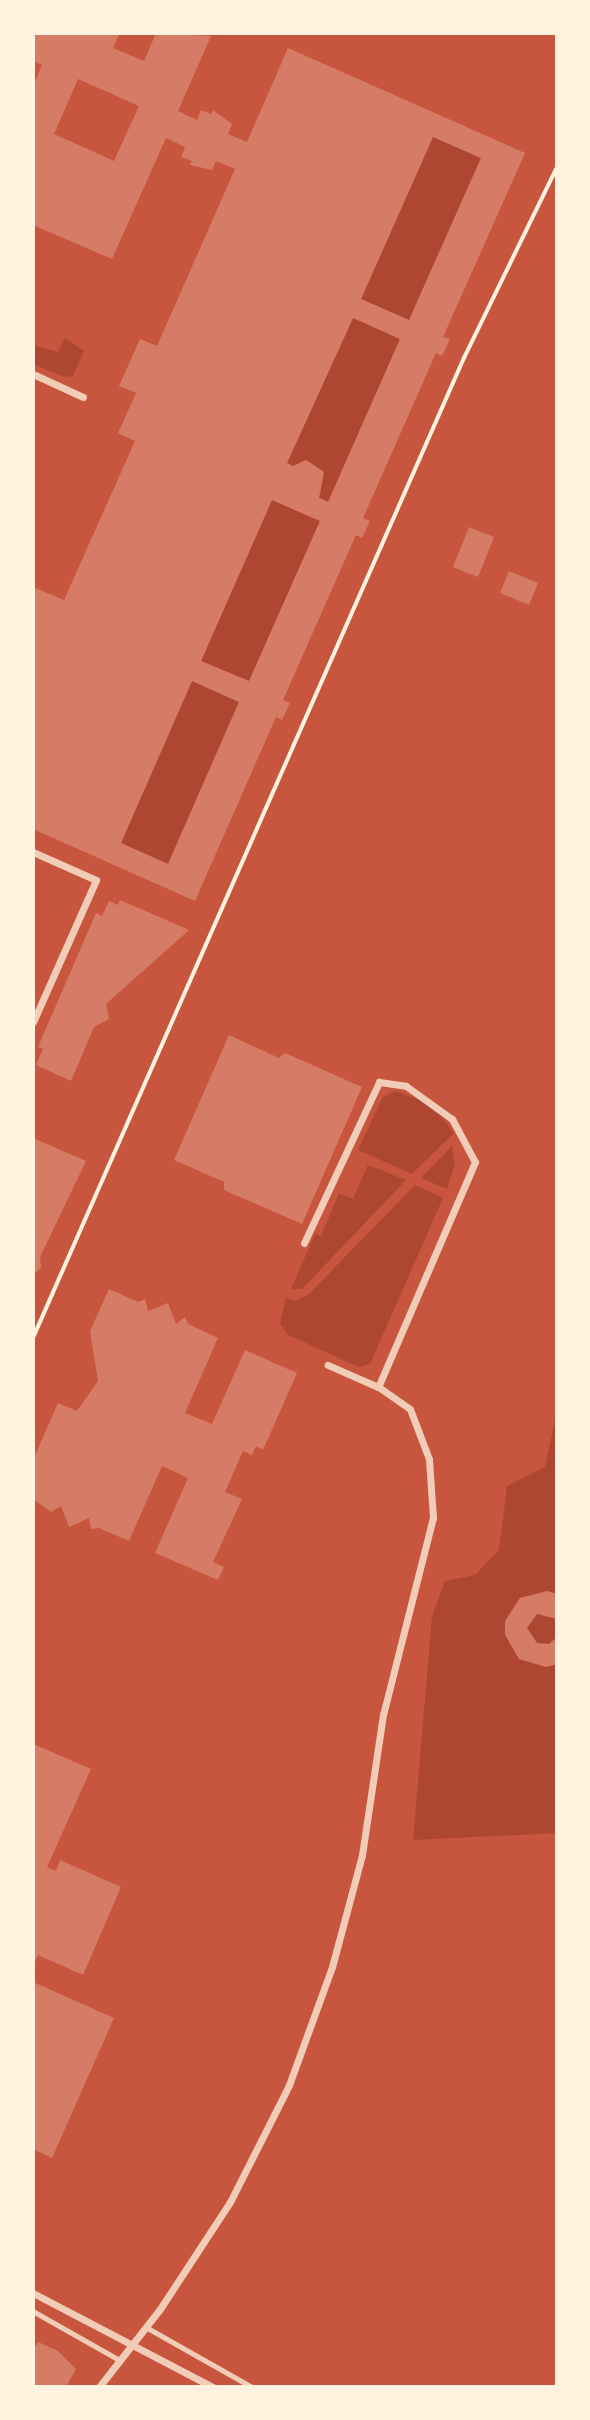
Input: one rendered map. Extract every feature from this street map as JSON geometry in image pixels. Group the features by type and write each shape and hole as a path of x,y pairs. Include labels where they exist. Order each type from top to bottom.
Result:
{"street":[{"path":"33,374 83,397"},
{"path":"33,852 96,880 33,1022"},
{"path":"304,1243 379,1082 406,1086 440,1106 452,1119 475,1162 378,1387"},
{"path":"99,2387 118,2359 146,2327 230,2202 289,2085 311,2032 349,1909 383,1715 433,1518 429,1460 414,1417 403,1401 328,1365"},
{"path":"33,2293 214,2387"}],"lane":[{"path":"33,2311 118,2359"},
{"path":"146,2327 252,2387"}],"path":[{"path":"33,1338 458,371 557,167"}],"shaded area":[{"path":"433,137 481,158 409,320 361,299"},
{"path":"353,318 400,339 328,502 319,498 324,472 306,460 293,466 287,463"},
{"path":"65,338 84,351 73,376 64,377 33,364 33,345 58,352"},
{"path":"272,500 320,521 249,681 201,661"},
{"path":"192,681 239,702 168,864 121,843"},
{"path":"395,1091 431,1104 454,1133 412,1174 358,1150 383,1097"},
{"path":"452,1146 455,1164 447,1189 421,1178"},
{"path":"368,1165 406,1180 302,1289 291,1289 315,1234 321,1236 339,1193 353,1199"},
{"path":"415,1185 443,1198 370,1364 359,1367 288,1335 280,1324 286,1298 296,1301 309,1294"},
{"path":"557,1411 557,1833 413,1840 432,1617 445,1581 475,1575 499,1550 507,1486 545,1467"}],"building":[{"path":"33,33 120,33 113,48 144,61 156,33 211,36 178,111 197,120 201,110 211,114 213,110 232,124 228,134 247,142 288,48 525,153 443,337 450,339 442,356 436,353 363,518 370,521 362,538 356,535 283,700 290,703 282,720 276,717 195,901 33,829 33,587 64,600 135,441 118,433 136,393 119,386 140,339 157,346 235,169 216,161 212,170 190,165 192,161 181,157 185,147 166,138 112,259 33,225 33,86 42,65 33,61","holes":["78,79 139,106 114,161 54,134","433,137 481,158 409,320 361,299","353,318 400,339 328,502 319,498 324,472 306,460 293,466 287,463","272,500 320,521 249,681 201,661","192,681 239,702 168,864 121,843"]},
{"path":"469,527 494,537 478,577 453,567"},
{"path":"509,571 538,583 529,605 500,593"},
{"path":"120,900 189,930 106,1004 109,1019 94,1027 71,1081 36,1065 43,1049 38,1047 96,913 102,916 109,901 118,905"},
{"path":"229,1035 279,1058 285,1053 362,1087 302,1224 224,1190 224,1182 174,1160"},
{"path":"33,1138 86,1161 40,1257 41,1268 33,1274"},
{"path":"109,1289 138,1302 145,1299 148,1311 168,1303 176,1324 185,1317 188,1324 218,1338 185,1413 212,1424 245,1350 297,1373 263,1450 256,1446 252,1455 243,1451 225,1492 242,1499 213,1562 224,1567 218,1580 155,1553 188,1478 162,1466 129,1541 99,1528 91,1529 89,1518 69,1527 61,1506 51,1512 33,1499 33,1460 58,1403 77,1411 98,1381 90,1331"},
{"path":"547,1591 557,1594 557,1619 537,1614 527,1628 537,1643 549,1644 557,1637 557,1664 546,1667 519,1659 505,1635 505,1621 520,1598"},
{"path":"33,1744 91,1769 47,1867 56,1871 60,1860 121,1887 83,1975 38,1955 33,1967"},
{"path":"33,1982 114,2018 52,2158 33,2149"},
{"path":"38,2342 58,2351 76,2369 66,2387 33,2387 33,2350"}]}
